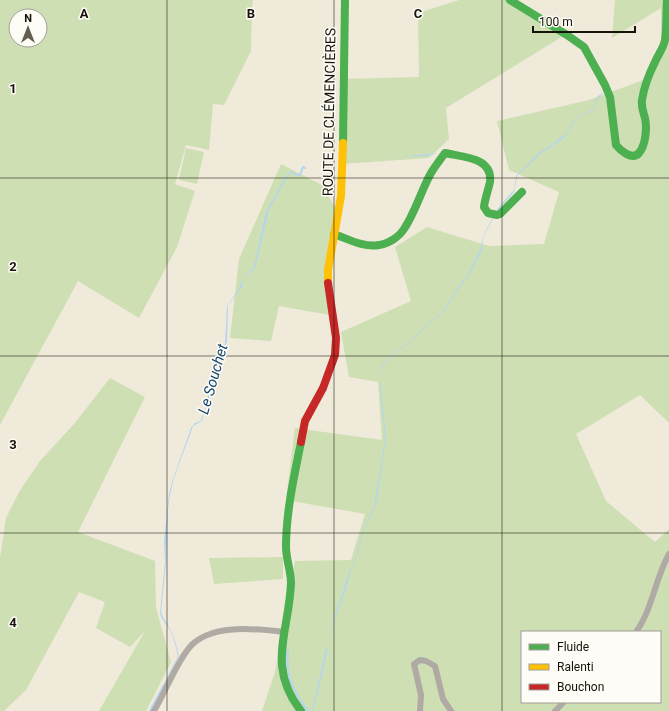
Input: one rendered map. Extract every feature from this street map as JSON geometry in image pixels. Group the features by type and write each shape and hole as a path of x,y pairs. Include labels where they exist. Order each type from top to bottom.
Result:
{"street":[{"name":"ROUTE DE CLÉMENCIÈRES","path":"301,711 291,699 281,671 281,658 291,582 286,548 288,510 305,421 328,377 335,355 336,331 328,279 329,259 341,196 343,170 345,0"},
{"path":"510,0 584,46 606,85 610,97 616,145 621,151 633,156 640,152 646,138 645,118 641,107 642,98 649,74 665,41 667,0"},
{"path":"334,234 368,246 390,243 404,230 431,173 445,153 480,160 488,167 490,178 484,207 488,213 497,215 500,214 522,192"},
{"path":"637,631 650,607 664,563 669,554"},
{"path":"154,711 180,662 194,642 212,633 226,631 262,629 285,632"},
{"path":"420,711 421,695 414,664 420,660 426,661 435,666 443,699 451,711"},
{"path":"555,711 563,703"}],"green space":[{"path":"0,0 253,0 251,51 224,105 213,104 209,150 186,145 175,184 195,191 177,247 139,318 78,281 0,425"},
{"path":"459,0 506,0 568,33 446,108 449,139 429,158 341,164 342,79 419,77 418,13"},
{"path":"615,0 669,0 669,423 640,395 576,434 606,501 655,542 669,529 669,711 262,711 275,672 295,561 351,560 365,514 286,500 295,428 382,440 378,382 349,377 341,332 411,301 395,247 427,227 489,246 544,244 559,192 509,170 497,121 589,100 649,78 661,41 661,8 612,38"},
{"path":"186,148 204,152 197,184 179,180"},
{"path":"281,164 322,185 337,211 332,232 330,315 279,306 271,341 230,338 239,259"},
{"path":"110,378 145,397 78,532 155,561 156,608 171,662 146,711 99,711 145,631 130,647 96,628 105,602 79,592 26,690 4,711 0,711 0,558 6,518 19,492 40,461 74,424"},
{"path":"283,557 283,579 214,584 209,558"}],"water":[{"path":"605,91 598,98 593,110 576,119 565,137 540,154 517,176 514,192 498,210 484,235 481,252 469,275 444,311 382,366 381,372 381,366 444,310 459,286 468,275 480,250 484,234 498,208 514,190 516,176 538,154 566,134 575,119 593,109 597,97"},
{"path":"439,153 426,156 402,157"},
{"path":"291,171 298,175 301,173 299,177 291,173 289,174 269,209 255,268 243,280 242,287 228,305 227,341 215,375 225,343 227,306 239,289 242,281 254,267 268,208 287,175"},
{"path":"380,379 386,438 376,504 365,527 355,562 336,615 328,643 335,615 350,570 354,563 365,525 374,507 385,439"},
{"path":"209,394 202,421 193,426 174,478 170,495 166,563 161,611 174,637 179,656 154,706 150,711 178,656 169,628 160,613 165,562 164,541 169,494 173,479 191,428 195,423 201,421"},
{"path":"326,649 328,649 312,711"}],"waterway":[{"name":"Le Souchet","path":"300,175 303,167 305,168"},
{"name":"Le Souchet","path":"207,404 214,378"},
{"path":"288,650 287,659 291,683 298,697 308,711"},
{"name":"Le Souchet","path":"150,711 164,685"}],"traffic: fast":[{"path":"343,143 345,0"},
{"path":"510,0 584,47 610,97 616,145 626,154 633,156 639,153 645,141 646,126 642,100 649,76 664,43 667,0"},
{"path":"334,234 373,246 390,242 402,232 408,223 431,173 445,153 468,157 482,163 487,167 490,174 490,182 484,207 488,213 497,215 500,214 522,192"},
{"path":"301,442 287,521 286,552 291,583 282,649 284,679 290,695 301,711"}],"traffic: slow":[{"path":"328,283 328,270 341,196 343,143"}],"traffic: jam":[{"path":"301,442 305,421 323,388 335,355 336,338 328,283"}]}
